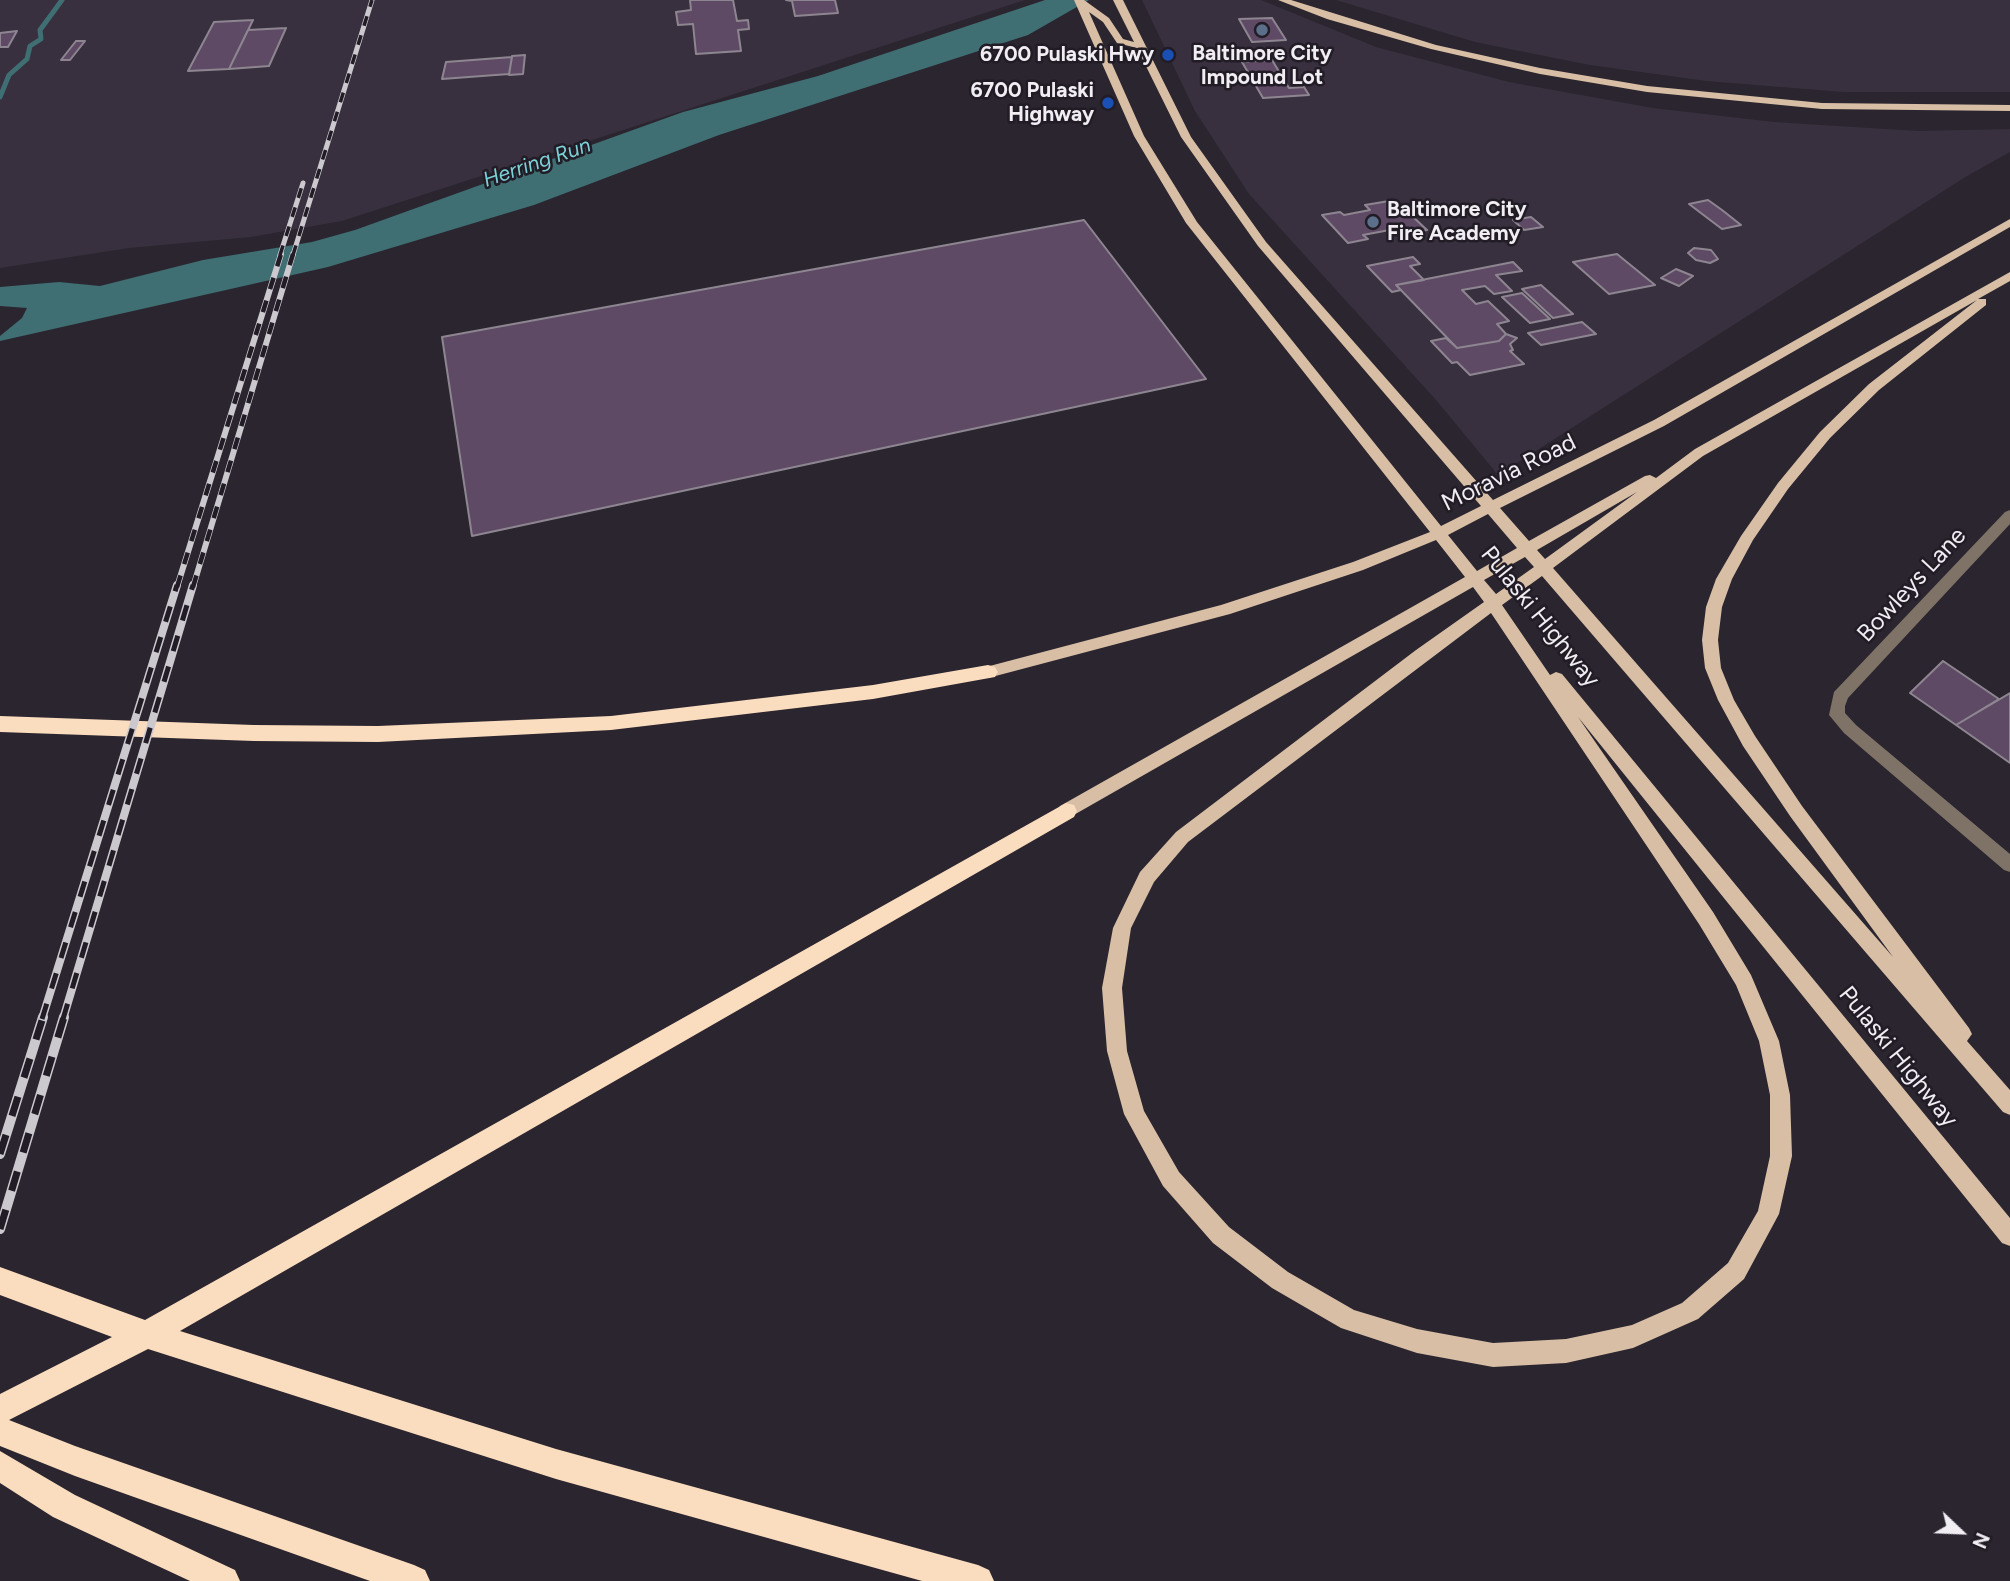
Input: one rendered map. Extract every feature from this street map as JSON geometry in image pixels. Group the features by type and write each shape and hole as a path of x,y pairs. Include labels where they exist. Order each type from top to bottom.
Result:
{"highway":[{"path":"1,724 254,733 378,734 611,723 860,694 988,672"},
{"path":"0,1409 197,1306 1066,811"},
{"path":"0,1281 107,1322 556,1464 978,1581"},
{"path":"0,1431 75,1461 414,1581"},
{"path":"0,1466 64,1506 224,1581"}],"main road":[{"name":"Pulaski Highway","path":"1079,0 1092,15 1139,136 1192,223 1485,592 2010,1236"},
{"name":"Pulaski Highway","path":"1118,0 1186,137 1262,244 2010,1105"},
{"path":"1283,0 1378,32 1460,54 1553,74 1647,89 1822,106 2010,108"},
{"path":"1092,15 1120,41 1140,46"},
{"name":"Moravia Road","path":"988,672 1212,614 1358,566 1433,536 1555,476 1746,374 2010,222"},
{"path":"1066,811 1589,512 1700,453 2010,278"},
{"path":"2010,278 1874,387 1825,435 1783,486 1735,559 1714,607 1710,640 1713,668 1726,700 1749,741 1796,811 2010,1098"},
{"path":"1485,592 1706,918 1738,971 1769,1041 1777,1081 1781,1156 1768,1214 1735,1271 1690,1311 1633,1336 1566,1351 1493,1355 1417,1341 1349,1320 1280,1280 1220,1235 1171,1179 1134,1114 1117,1051 1112,988 1122,928 1147,877 1182,837 1422,654 1602,526 1700,453"}],"street":[{"name":"Bowleys Lane","path":"2010,514 1848,687 1840,696 1837,706 1838,715 1844,724 2010,865"}],"shaded area":[{"path":"0,0 1025,0 342,221 251,237 129,248 0,268"},
{"path":"1142,0 1261,0 1376,47 1509,82 1653,108 1774,122 1918,131 2010,129 2010,152 1967,176 1498,475 1436,400 1249,194 1195,111"},
{"name":"Baltimore City Impound Lot","path":"1336,0 2010,0 2010,92 1843,92 1706,81 1590,65 1475,42"}],"water":[{"name":"Herring Run","path":"1045,0 1089,0 1028,35 719,135 534,205 328,267 0,341 0,336 22,318 27,308 0,306 0,287 59,282 100,286 203,260 312,242 355,230 683,112 818,76"}],"building":[{"path":"690,0 733,0 737,21 748,20 749,29 738,30 741,51 696,54 693,24 678,25 676,12 691,10"},
{"path":"786,0 835,0 838,13 795,16 792,1"},
{"name":"Baltimore City Impound Lot","path":"1272,18 1286,40 1252,42 1239,19"},
{"path":"253,20 229,69 188,71 214,22"},
{"path":"286,28 269,66 229,69 248,30"},
{"path":"17,31 8,47 0,47 0,33"},
{"path":"76,41 85,41 70,60 61,60"},
{"path":"525,55 523,74 509,75 512,56"},
{"path":"512,57 509,74 442,79 446,62"},
{"path":"1272,60 1289,88 1304,87 1309,95 1263,98 1242,62"},
{"name":"Baltimore City Fire Academy","path":"1395,200 1427,230 1402,235 1395,229 1363,235 1368,239 1348,243 1322,215 1340,212 1344,215 1370,210 1365,205"},
{"path":"1708,200 1741,225 1722,229 1689,204"},
{"path":"1531,217 1543,227 1524,230 1513,220"},
{"path":"1084,220 1206,379 472,536 442,337"},
{"path":"1694,248 1711,250 1718,259 1710,263 1696,260 1688,253"},
{"path":"1617,254 1655,285 1609,294 1573,262"},
{"path":"1413,257 1420,264 1410,266 1424,280 1396,285 1401,290 1392,292 1367,266"},
{"path":"1513,262 1522,271 1496,275 1512,291 1494,294 1485,286 1462,290 1476,304 1488,301 1509,321 1497,324 1506,334 1499,341 1457,348 1396,285"},
{"path":"1676,269 1693,276 1679,286 1661,278"},
{"path":"1541,285 1573,314 1553,318 1522,289"},
{"path":"1522,293 1550,319 1530,323 1502,297"},
{"path":"1582,322 1596,334 1541,345 1528,333"},
{"path":"1506,334 1517,338 1510,344 1513,350 1510,351 1524,364 1470,375 1457,362 1452,363 1431,341 1446,338 1457,348 1499,341"},
{"path":"1943,661 1999,699 1956,725 1910,693"},
{"path":"2010,693 2010,763 1956,725"}],"waterway":[{"path":"0,97 9,75 27,59 30,46 41,39 40,30 62,0"}],"railway":[{"path":"293,255 372,0"},
{"path":"280,255 303,183"},
{"path":"177,587 281,254"},
{"path":"193,587 293,254"},
{"path":"42,1019 177,585"},
{"path":"63,1019 193,585"},
{"path":"0,1154 43,1017"},
{"path":"0,1229 64,1017"}],"place":[{"name":"Baltimore City Impound Lot","path":"1262,30"},
{"name":"6700 Pulaski Hwy","path":"1168,55"},
{"name":"6700 Pulaski Highway","path":"1108,103"},
{"name":"Baltimore City Fire Academy","path":"1373,222"}]}
